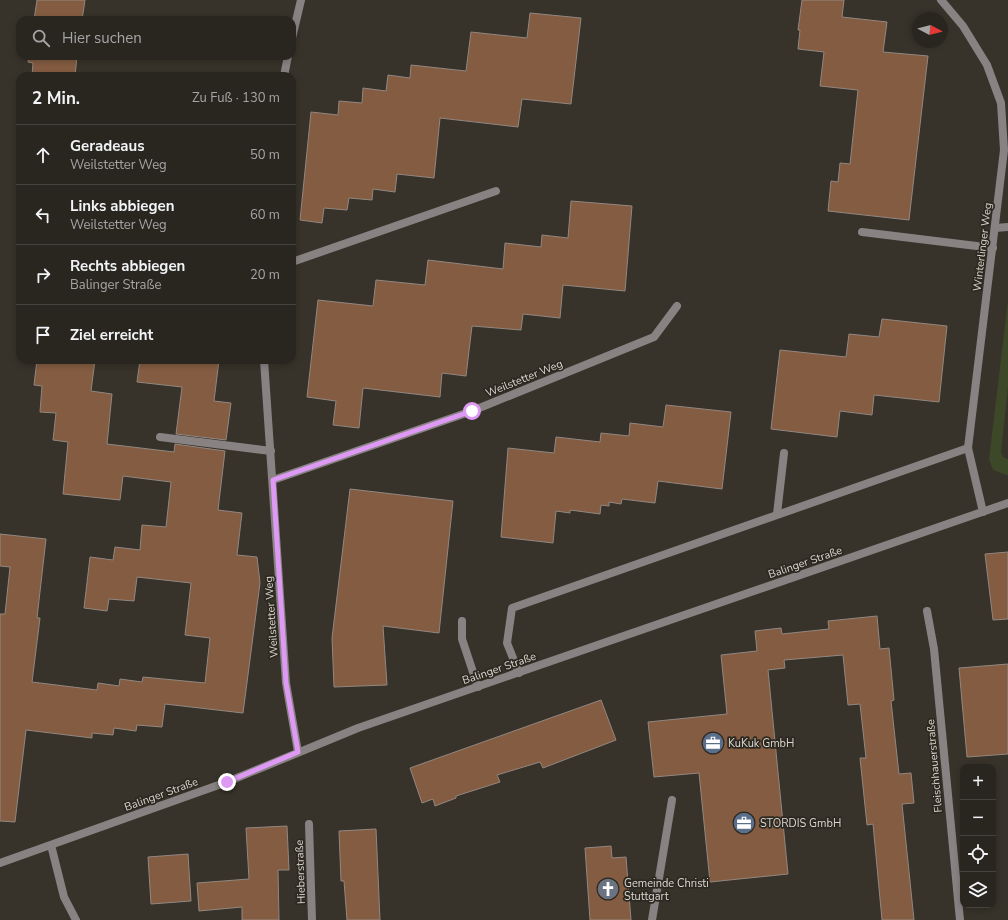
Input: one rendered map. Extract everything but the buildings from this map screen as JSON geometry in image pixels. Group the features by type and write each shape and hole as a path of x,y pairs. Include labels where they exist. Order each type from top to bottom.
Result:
{"street":[{"path":"296,21 301,0"},
{"name":"Winterlinger Weg","path":"941,0 962,26 987,65 1001,103 1004,150 968,448 983,512"},
{"path":"285,72 287,60"},
{"path":"296,261 496,191"},
{"path":"995,228 1008,227"},
{"path":"862,232 993,248"},
{"name":"Weilstetter Weg","path":"273,480 472,411 654,337 677,306"},
{"name":"Weilstetter Weg","path":"264,364 286,683 298,752"},
{"path":"160,437 271,450"},
{"path":"519,673 507,643 512,608 968,448"},
{"path":"777,514 784,453"},
{"name":"Balinger Straße","path":"0,863 227,782 298,752 478,687 1008,503"},
{"name":"Fleischhauerstraße","path":"927,611 934,649 960,920"},
{"path":"462,621 462,639 478,687"},
{"path":"652,920 672,800"},
{"name":"Hieberstraße","path":"309,824 312,920"},
{"path":"51,845 64,897 76,920"}],"green space":[{"path":"1008,300 1008,387 1001,453 1004,458 1008,459 1008,475 1006,475 993,470 989,459"}],"place":[{"name":"KuKuk GmbH","path":"713,743"},
{"name":"STORDIS GmbH","path":"744,823"},
{"name":"Gemeinde Christi Stuttgart","path":"608,889"}],"route":[{"path":"227,782 298,752 286,683 273,480 472,411"}]}
